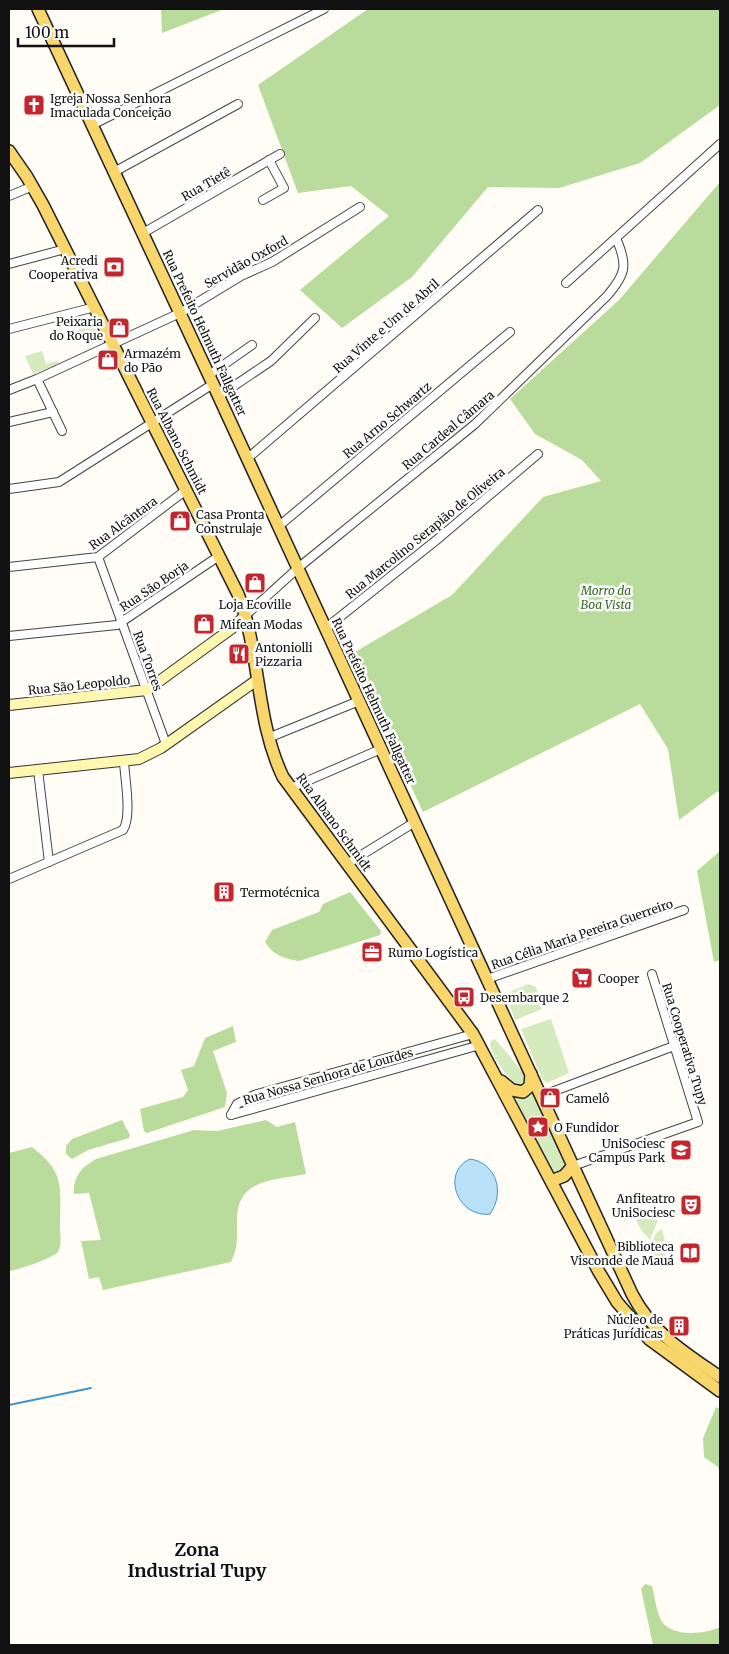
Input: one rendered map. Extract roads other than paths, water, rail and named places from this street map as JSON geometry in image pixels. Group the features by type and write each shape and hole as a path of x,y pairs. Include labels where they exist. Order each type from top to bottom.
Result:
{"main road":[{"name":"Rua Prefeito Helmuth Fallgatter","path":"38,9 248,458 573,1166 643,1314 665,1338 720,1377"},
{"name":"Rua Albano Schmidt","path":"9,151 33,186 238,594 246,614 268,738 278,765 290,788 473,1034 602,1277 631,1319 656,1346 720,1391"},
{"path":"493,1072 504,1085 520,1092 527,1091 530,1086 531,1074"},
{"path":"551,1181 564,1176 573,1166"}],"street":[{"path":"92,125 324,9"},
{"path":"114,172 238,104"},
{"path":"566,283 720,144"},
{"name":"Rua Tietê","path":"143,233 280,154"},
{"path":"263,200 284,188 269,160"},
{"path":"9,196 33,186"},
{"name":"Servidão Oxford","path":"9,390 37,380 113,342 180,312 232,281 272,262 360,207"},
{"name":"Rua Vinte e Um de Abril","path":"248,458 538,210"},
{"name":"Rua Cardeal Câmara","path":"246,614 298,568 475,424 607,296 624,269 623,255 616,238"},
{"path":"9,264 65,249"},
{"path":"9,329 94,307"},
{"path":"219,396 271,361 315,318"},
{"name":"Rua Arno Schwartz","path":"279,526 510,332"},
{"path":"9,489 59,482 152,423 211,379 252,345"},
{"path":"37,380 62,431"},
{"path":"9,422 53,412"},
{"name":"Rua Marcolino Serapião de Oliveira","path":"326,628 459,521 538,454"},
{"name":"Rua Alcântara","path":"9,567 98,557 186,490"},
{"name":"Rua São Borja","path":"9,636 110,626 122,622 219,556"},
{"name":"Rua Torres","path":"98,557 166,744"},
{"name":"Rua São Leopoldo","path":"9,705 146,690 232,629 246,614"},
{"path":"9,773 124,762 146,757 257,680"},
{"path":"268,738 359,701"},
{"path":"290,788 381,748"},
{"path":"9,879 118,834 126,826 124,762"},
{"path":"38,770 49,862"},
{"path":"347,864 415,822"},
{"name":"Rua Célia Maria Pereira Guerreiro","path":"487,979 684,910"},
{"name":"Rua Cooperativa Tupy","path":"573,1166 698,1122 652,974"},
{"name":"Rua Nossa Senhora de Lourdes","path":"473,1034 243,1100 237,1104 231,1115 480,1045"},
{"path":"541,1096 674,1046"},
{"path":"308,1080 312,1092"}],"water":[{"path":"470,1159 487,1166 496,1180 497,1197 495,1206 490,1214 478,1213 469,1209 457,1193 456,1174 461,1165"}],"waterway":[{"path":"9,1405 91,1388"}],"place":[{"name":"Igreja Nossa Senhora Imaculada Conceição","path":"34,105"},
{"name":"Acredi Cooperativa","path":"114,267"},
{"name":"Peixaria do Roque","path":"119,328"},
{"name":"Armazém do Pão","path":"108,360"},
{"name":"Casa Pronta Construlaje","path":"180,521"},
{"name":"Loja Ecoville","path":"255,583"},
{"name":"Mifean Modas","path":"204,624"},
{"name":"Antoniolli Pizzaria","path":"239,654"},
{"name":"Termotécnica","path":"224,892"},
{"name":"Rumo Logística","path":"372,952"},
{"name":"Cooper","path":"582,978"},
{"name":"Desembarque 2","path":"464,997"},
{"name":"Camelô","path":"550,1098"},
{"name":"O Fundidor","path":"538,1127"},
{"name":"UniSociesc Campus Park","path":"681,1150"},
{"name":"Anfiteatro UniSociesc","path":"691,1205"},
{"name":"Biblioteca Visconde de Mauá","path":"690,1253"},
{"name":"Núcleo de Práticas Jurídicas","path":"679,1326"}],"district":[{"name":"Zona Industrial Tupy","path":"197,1559"}],"park label":[{"name":"Morro da Boa Vista","path":"606,597"}]}
